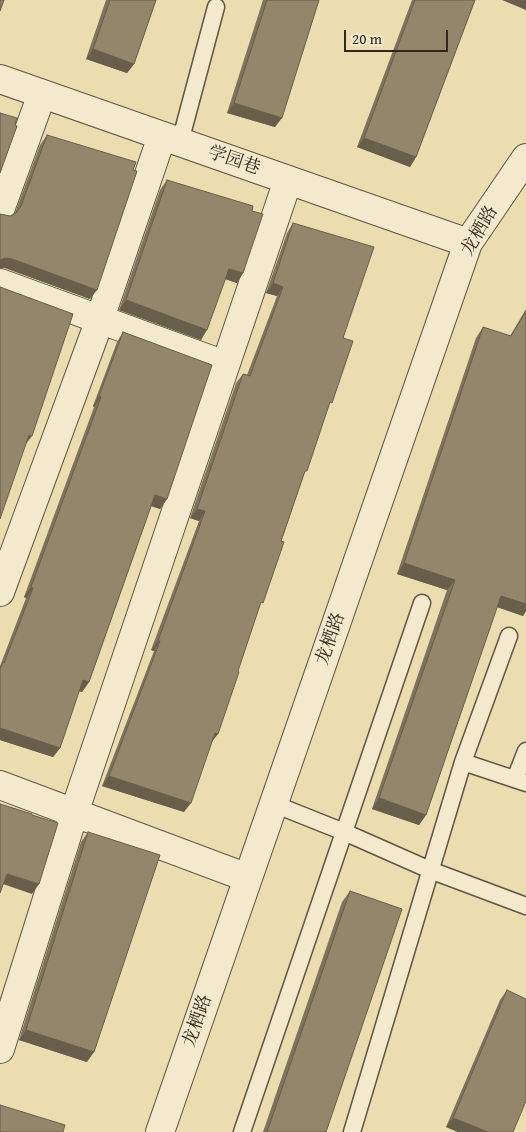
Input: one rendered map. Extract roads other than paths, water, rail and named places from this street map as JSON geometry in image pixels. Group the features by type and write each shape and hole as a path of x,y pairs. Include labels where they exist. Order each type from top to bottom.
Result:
{"street":[{"name":"学园巷","path":"0,79 468,243"},
{"path":"0,210 42,94"},
{"path":"0,592 99,320 171,140"},
{"name":"龙栖路","path":"160,1132 468,243 526,158"},
{"path":"0,1049 74,813 288,180"},
{"path":"0,283 225,365"},
{"path":"0,786 248,878"}],"lane":[{"path":"171,140 216,7"},
{"path":"242,1132 422,603"},
{"path":"352,1132 463,762 509,636"},
{"path":"463,762 521,781 526,751"},
{"path":"274,804 430,870 526,906"}]}
